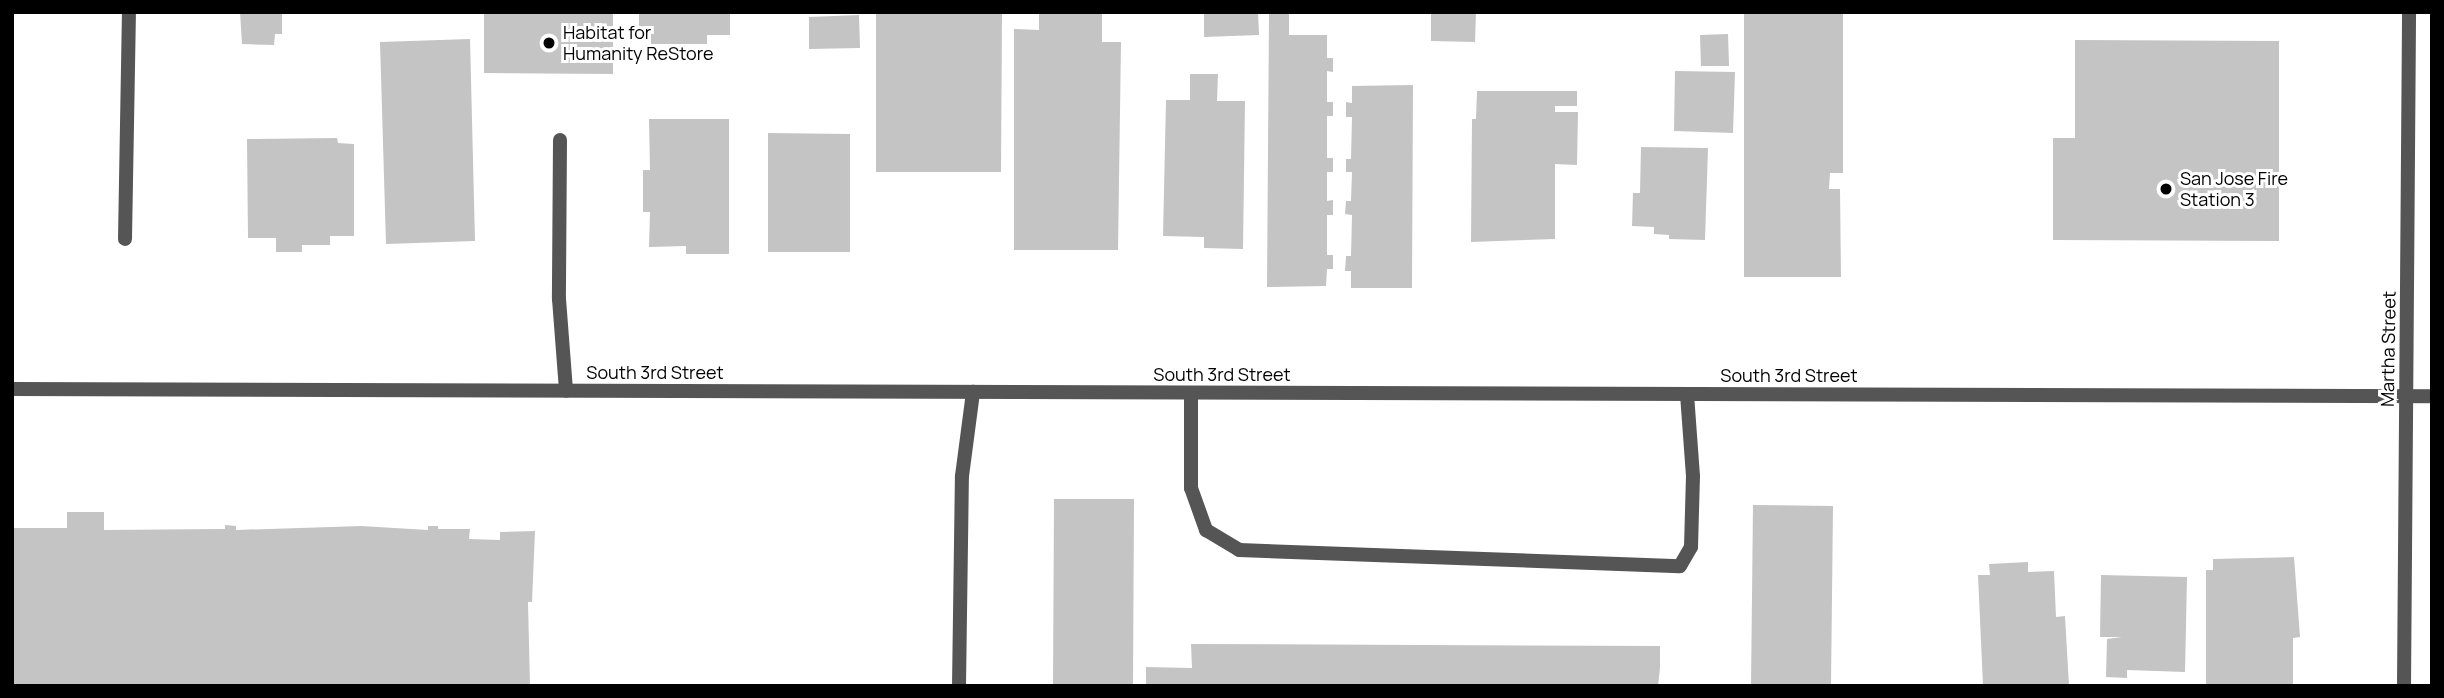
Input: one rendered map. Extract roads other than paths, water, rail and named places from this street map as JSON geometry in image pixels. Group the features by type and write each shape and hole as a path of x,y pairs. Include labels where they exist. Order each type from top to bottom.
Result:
{"street":[{"path":"125,239 129,12"},
{"name":"Martha Street","path":"2404,686 2409,12"},
{"path":"560,140 559,299 566,391"},
{"name":"South 3rd Street","path":"12,389 2432,396"},
{"path":"959,686 962,476 973,392"},
{"path":"1191,393 1191,488 1206,530 1239,550 1680,566 1691,547 1693,476 1687,394"}],"place":[{"name":"Habitat for Humanity ReStore","path":"549,43"},
{"name":"San Jose Fire Station 3","path":"2166,189"}]}
